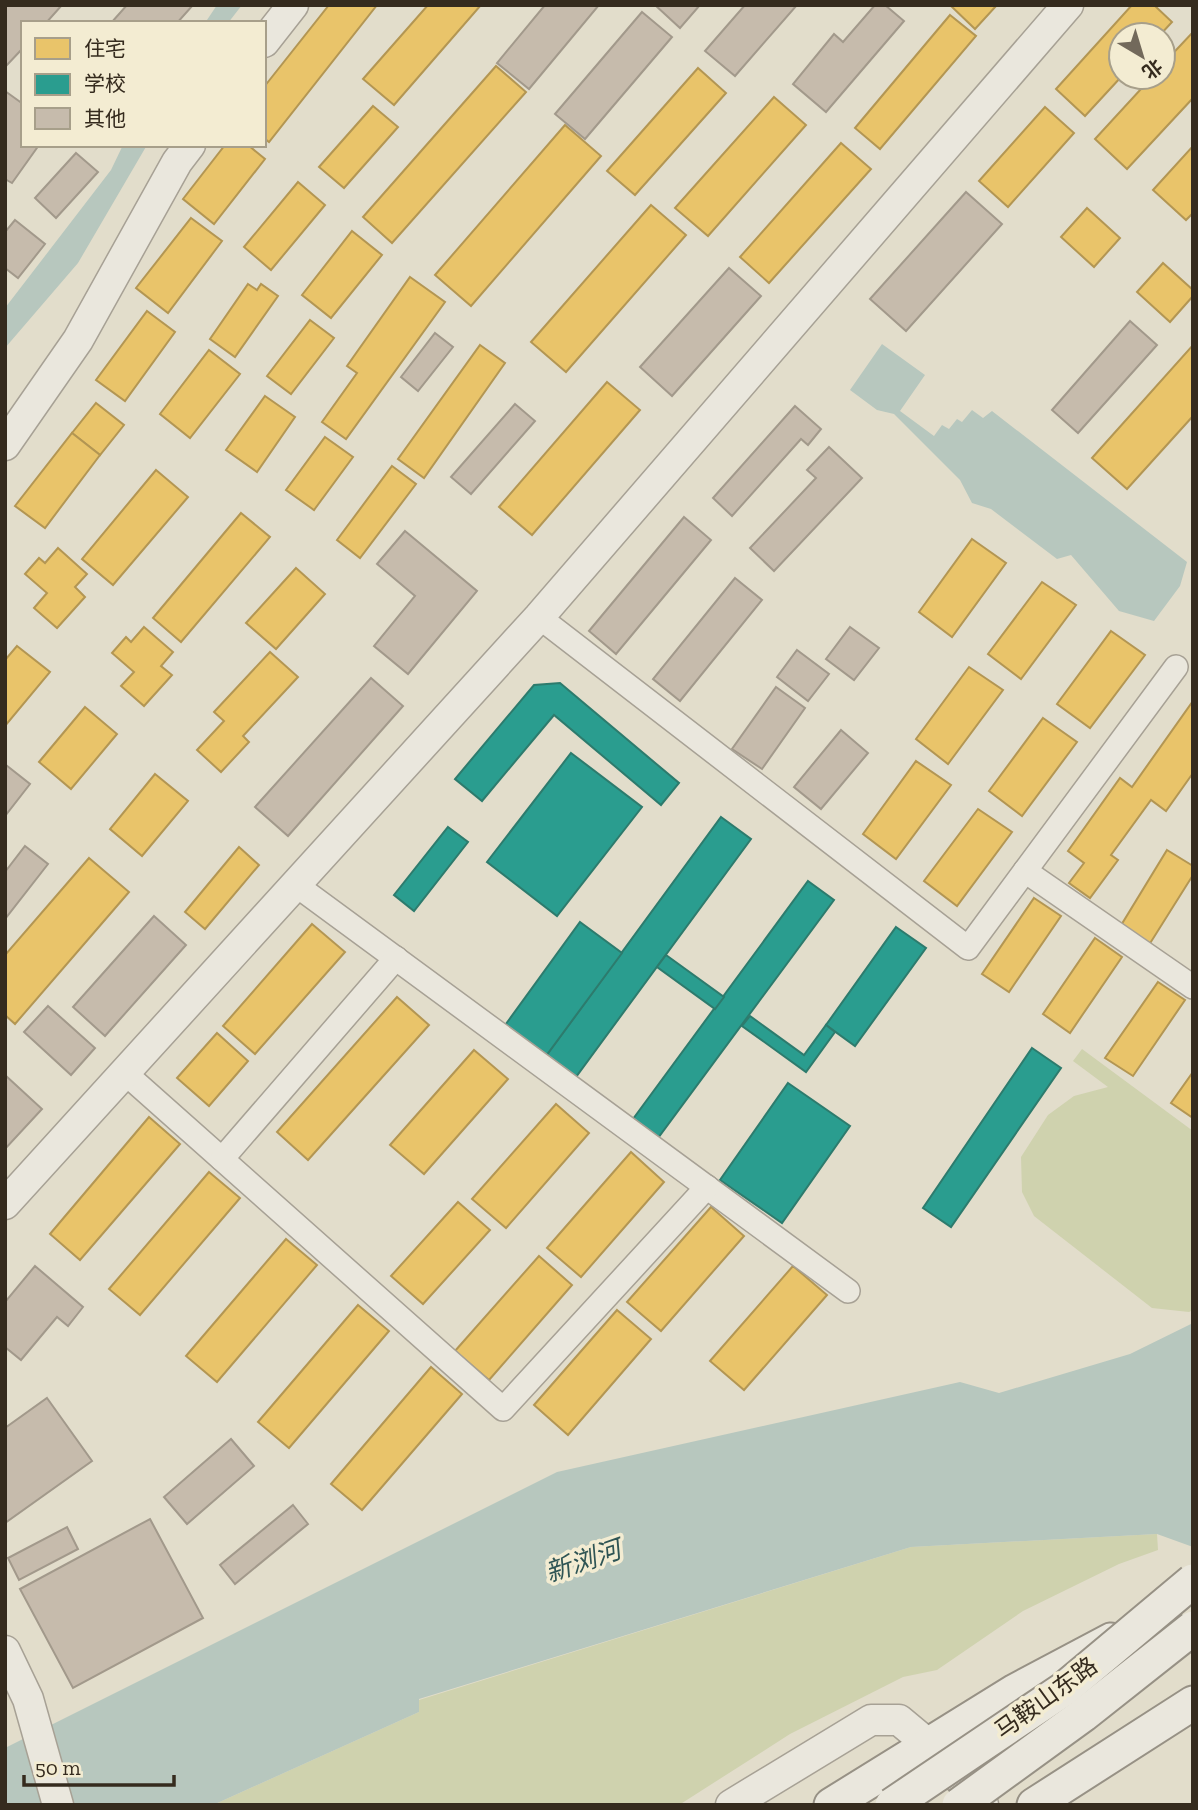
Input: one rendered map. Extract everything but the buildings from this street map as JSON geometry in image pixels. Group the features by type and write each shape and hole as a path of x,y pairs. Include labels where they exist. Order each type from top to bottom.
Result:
{"main road":[{"name":"马鞍山东路","path":"892,1805 1064,1689 1193,1581"},
{"path":"831,1805 1015,1691 1120,1636 1193,1602"},
{"name":"马鞍山东路","path":"959,1805 1083,1715 1193,1628"},
{"path":"1034,1805 1193,1703"}],"street":[{"path":"266,39 293,5"},
{"path":"5,1204 539,617 1068,5"},
{"path":"5,445 79,340 177,162 188,147"},
{"path":"539,617 968,948 1176,667"},
{"path":"1025,871 1193,987"},
{"path":"296,885 848,1291"},
{"path":"222,1159 396,958"},
{"path":"125,1073 503,1409 707,1187"},
{"path":"5,1651 28,1699 58,1805"},
{"path":"731,1805 871,1720 899,1720 929,1745 983,1805"}],"green space":[{"path":"1082,1049 1193,1131 1193,1310 1189,1312 1152,1308 1034,1216 1022,1192 1021,1157 1048,1115 1074,1096 1108,1087 1073,1061"},
{"path":"1157,1534 1158,1550 1119,1564 1023,1611 937,1670 903,1677 790,1734 679,1805 213,1805 419,1712 419,1700 911,1547"}],"water":[{"path":"217,5 242,5 230,21 206,21"},
{"path":"122,147 146,147 78,263 5,348 5,308 111,170"},
{"path":"882,344 925,375 900,411 934,436 942,425 949,429 957,419 962,422 972,410 983,418 992,411 1187,562 1180,586 1154,621 1119,611 1071,555 1057,559 991,509 972,503 960,480 894,414 877,410 850,390"},
{"name":"新浏河","path":"1193,1323 1193,1547 1157,1534 911,1547 419,1699 419,1712 213,1805 5,1805 5,1748 557,1472 960,1382 999,1393 1130,1354"}]}
